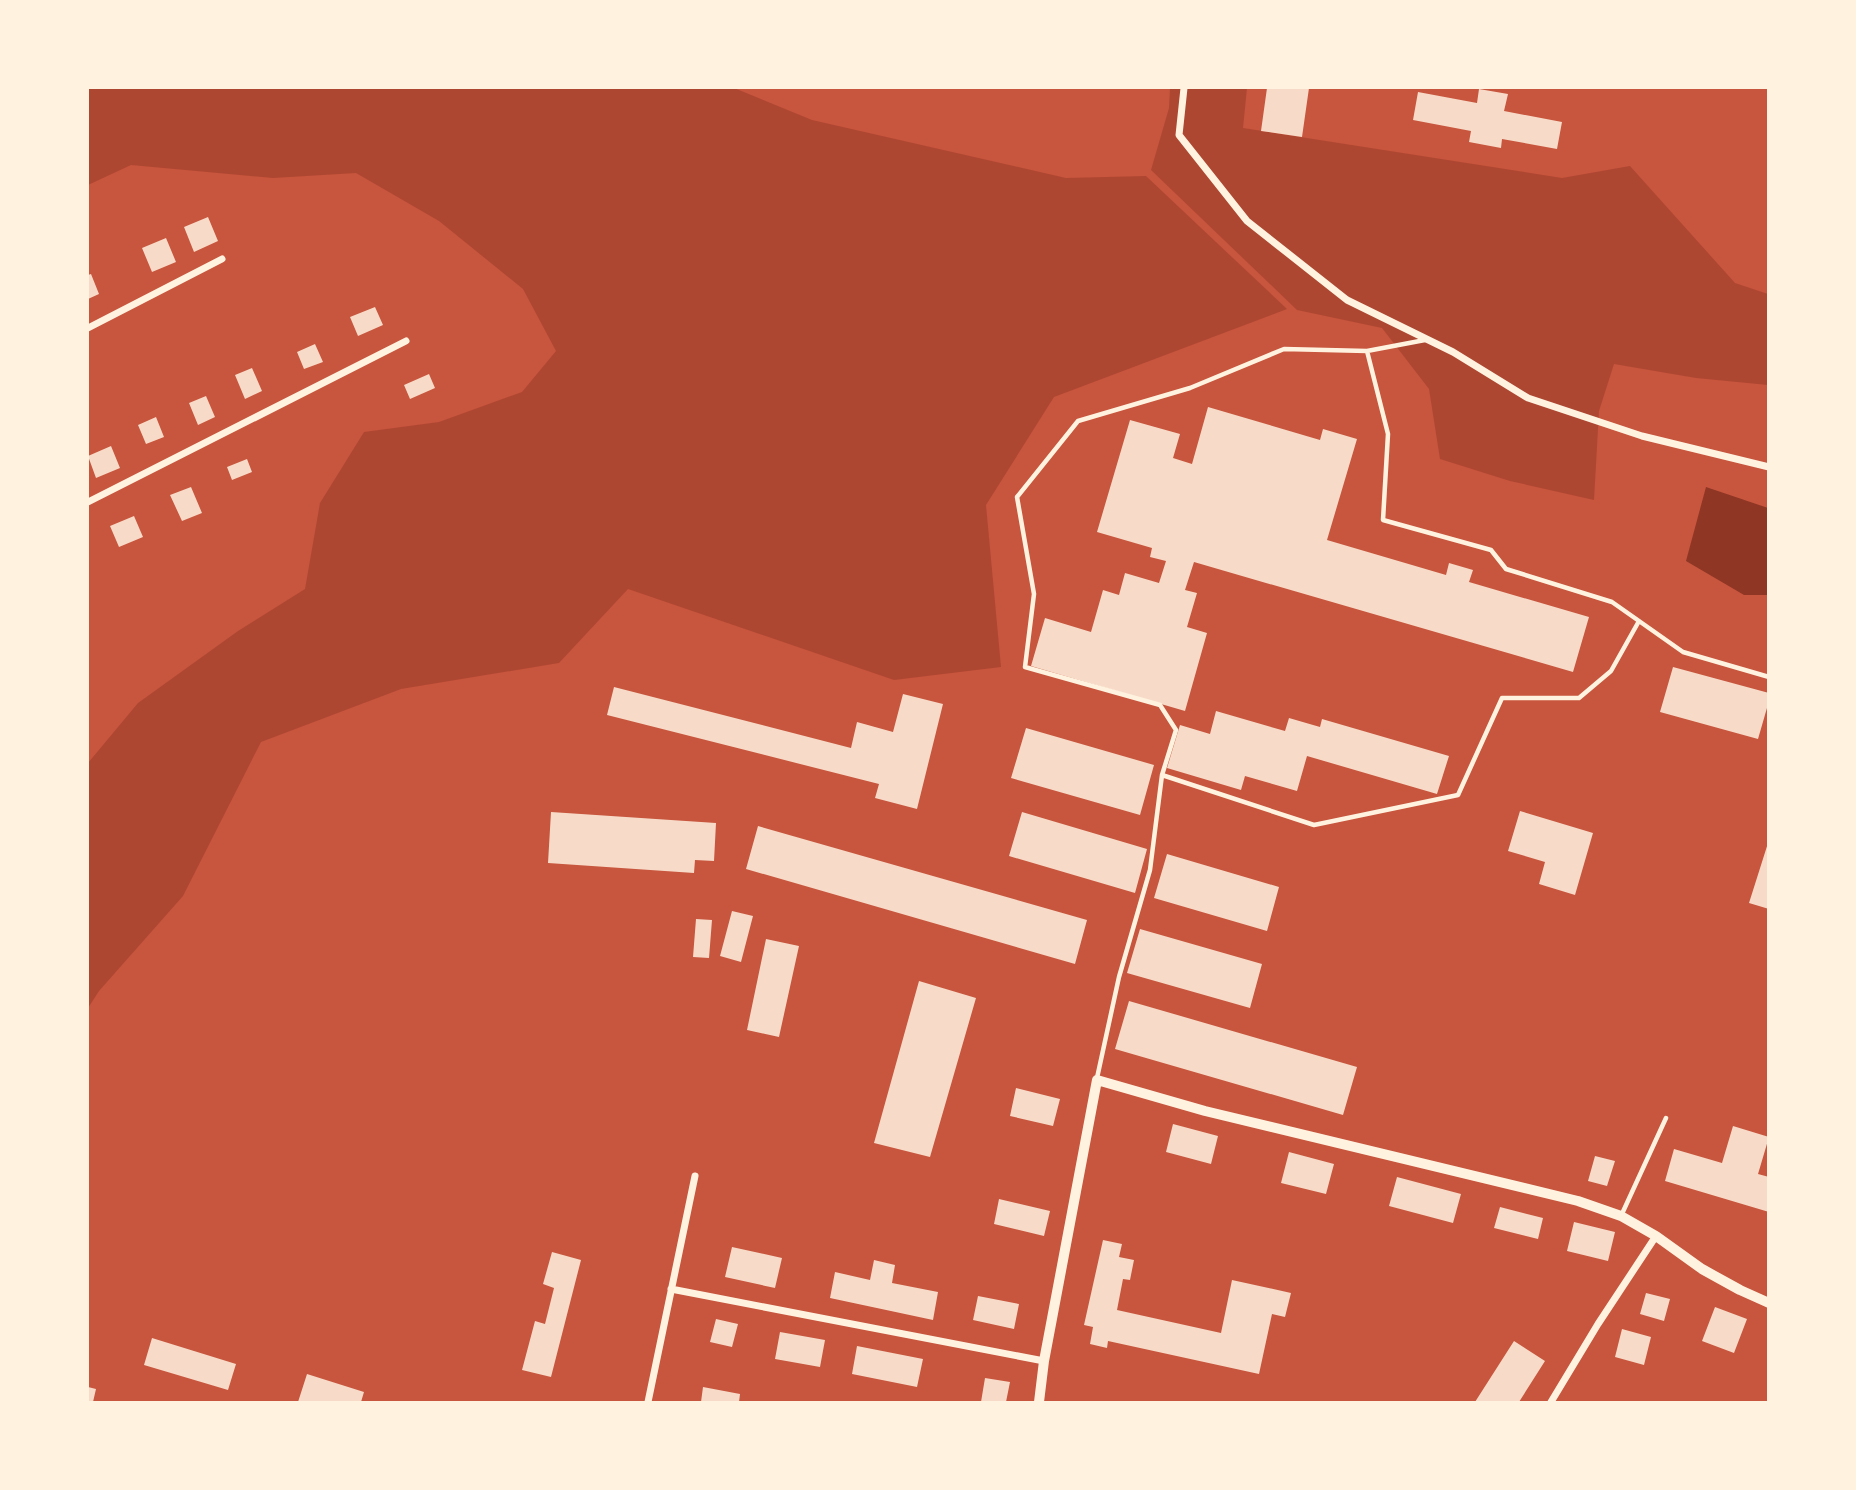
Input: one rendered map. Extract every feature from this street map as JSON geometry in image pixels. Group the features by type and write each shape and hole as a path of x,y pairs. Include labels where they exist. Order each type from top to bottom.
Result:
{"street":[{"path":"1184,88 1179,135 1247,221 1347,300 1429,339 1528,398 1642,436 1769,467"},
{"path":"88,328 222,259"},
{"path":"88,502 406,341"},
{"path":"1039,1402 1044,1361 1097,1080 1205,1111 1578,1201 1621,1216 1656,1236 1702,1269 1740,1290 1768,1300"},
{"path":"648,1402 695,1176"},
{"path":"1551,1402 1656,1236"},
{"path":"671,1289 1044,1361"}],"lane":[{"path":"1097,1080 1119,977 1150,870 1162,775 1176,730 1160,705 1026,667 1034,594 1017,497 1078,421 1190,388 1284,349 1367,351 1429,339"},
{"path":"1367,351 1388,434 1383,520 1491,550 1506,569 1612,602 1683,652 1769,677"},
{"path":"1162,775 1314,825 1458,795 1502,698 1579,698 1611,671 1639,621"},
{"path":"1621,1216 1666,1118"}],"shaded area":[{"path":"88,88 734,88 812,120 1066,178 1146,176 1287,309 1054,397 986,505 1001,667 894,680 628,589 559,663 401,689 261,742 183,896 99,991 88,1008 88,763 138,703 238,631 305,589 320,503 364,432 439,422 522,392 556,351 523,289 439,221 356,173 273,178 131,165 88,185"},
{"path":"1170,88 1247,88 1243,128 1562,178 1630,166 1735,283 1768,294 1768,385 1696,378 1614,364 1599,411 1594,500 1510,481 1440,459 1429,389 1382,328 1297,310 1151,170 1169,108"},
{"path":"1706,487 1768,508 1768,595 1744,595 1686,561"}],"building":[{"path":"1267,88 1309,88 1302,137 1261,131"},
{"path":"1479,89 1508,94 1504,111 1562,122 1557,149 1502,139 1501,148 1469,142 1471,131 1413,120 1418,92 1477,103"},
{"path":"208,217 218,241 194,252 184,227"},
{"path":"166,238 176,262 152,272 142,248"},
{"path":"91,274 99,294 88,299 88,275"},
{"path":"375,307 383,325 358,336 350,317"},
{"path":"315,344 323,362 304,369 297,352"},
{"path":"252,368 262,391 245,399 235,375"},
{"path":"429,374 435,388 410,399 404,385"},
{"path":"206,396 215,417 198,425 189,403"},
{"path":"1208,407 1320,440 1323,429 1357,439 1327,540 1446,575 1449,563 1473,570 1469,582 1589,617 1573,672 1194,562 1185,590 1197,593 1187,627 1207,633 1185,711 1031,666 1045,618 1091,632 1103,590 1119,595 1125,573 1159,583 1166,561 1150,557 1152,548 1097,532 1130,420 1180,434 1173,458 1192,464"},
{"path":"156,417 164,437 146,444 138,425"},
{"path":"111,446 120,468 96,478 88,456"},
{"path":"247,459 252,472 232,480 227,467"},
{"path":"191,487 202,513 182,521 170,495"},
{"path":"134,516 143,537 119,547 110,526"},
{"path":"1673,667 1769,693 1758,739 1660,712"},
{"path":"614,687 851,748 857,722 893,732 903,694 943,704 917,809 875,798 879,784 607,715"},
{"path":"1216,711 1285,731 1289,718 1320,727 1322,719 1449,756 1437,794 1307,756 1297,791 1245,776 1241,790 1167,768 1180,725 1210,734"},
{"path":"1026,728 1154,765 1140,815 1011,778"},
{"path":"1520,811 1593,833 1575,895 1539,884 1545,862 1508,851"},
{"path":"551,812 716,823 714,861 695,860 694,873 548,863"},
{"path":"1022,812 1147,849 1135,893 1009,856"},
{"path":"758,826 1087,920 1075,964 746,869"},
{"path":"1769,843 1769,909 1749,903"},
{"path":"1167,854 1279,887 1267,931 1154,898"},
{"path":"732,911 753,916 741,962 720,956"},
{"path":"696,919 712,920 709,958 693,957"},
{"path":"1140,929 1262,964 1250,1008 1127,973"},
{"path":"766,939 799,946 779,1037 747,1030"},
{"path":"919,981 976,998 930,1157 874,1143"},
{"path":"1129,1001 1357,1067 1343,1115 1115,1049"},
{"path":"1016,1088 1060,1099 1053,1126 1010,1116"},
{"path":"1173,1124 1218,1136 1211,1164 1166,1152"},
{"path":"1733,1126 1769,1137 1758,1174 1769,1177 1769,1212 1665,1181 1674,1149 1722,1163"},
{"path":"1289,1152 1334,1164 1326,1194 1281,1183"},
{"path":"1595,1156 1615,1161 1607,1186 1588,1181"},
{"path":"1397,1177 1461,1194 1453,1223 1389,1206"},
{"path":"999,1199 1050,1211 1044,1236 994,1224"},
{"path":"1500,1207 1543,1218 1538,1239 1494,1228"},
{"path":"1574,1222 1615,1232 1608,1261 1567,1251"},
{"path":"1103,1240 1122,1244 1119,1257 1134,1260 1130,1280 1123,1279 1117,1310 1221,1333 1232,1280 1291,1293 1285,1317 1272,1314 1259,1374 1108,1341 1107,1348 1090,1344 1093,1327 1084,1325"},
{"path":"732,1247 782,1258 775,1288 725,1277"},
{"path":"552,1252 581,1260 551,1377 522,1370 535,1321 545,1324 554,1288 543,1284"},
{"path":"874,1260 895,1265 892,1283 938,1292 933,1320 830,1298 835,1272 870,1280"},
{"path":"1646,1293 1670,1299 1664,1321 1640,1314"},
{"path":"978,1296 1019,1304 1014,1329 973,1320"},
{"path":"1715,1307 1747,1319 1734,1353 1702,1341"},
{"path":"716,1319 738,1324 732,1347 710,1342"},
{"path":"1622,1329 1651,1337 1644,1365 1615,1357"},
{"path":"780,1332 825,1340 820,1367 775,1359"},
{"path":"152,1338 236,1364 228,1390 144,1365"},
{"path":"1514,1341 1545,1361 1519,1402 1475,1402"},
{"path":"857,1346 923,1359 917,1387 852,1374"},
{"path":"307,1374 364,1392 361,1402 298,1402"},
{"path":"985,1378 1010,1382 1006,1402 981,1402"},
{"path":"88,1387 96,1389 93,1402 88,1402"},
{"path":"703,1387 740,1394 739,1402 701,1402"}]}
